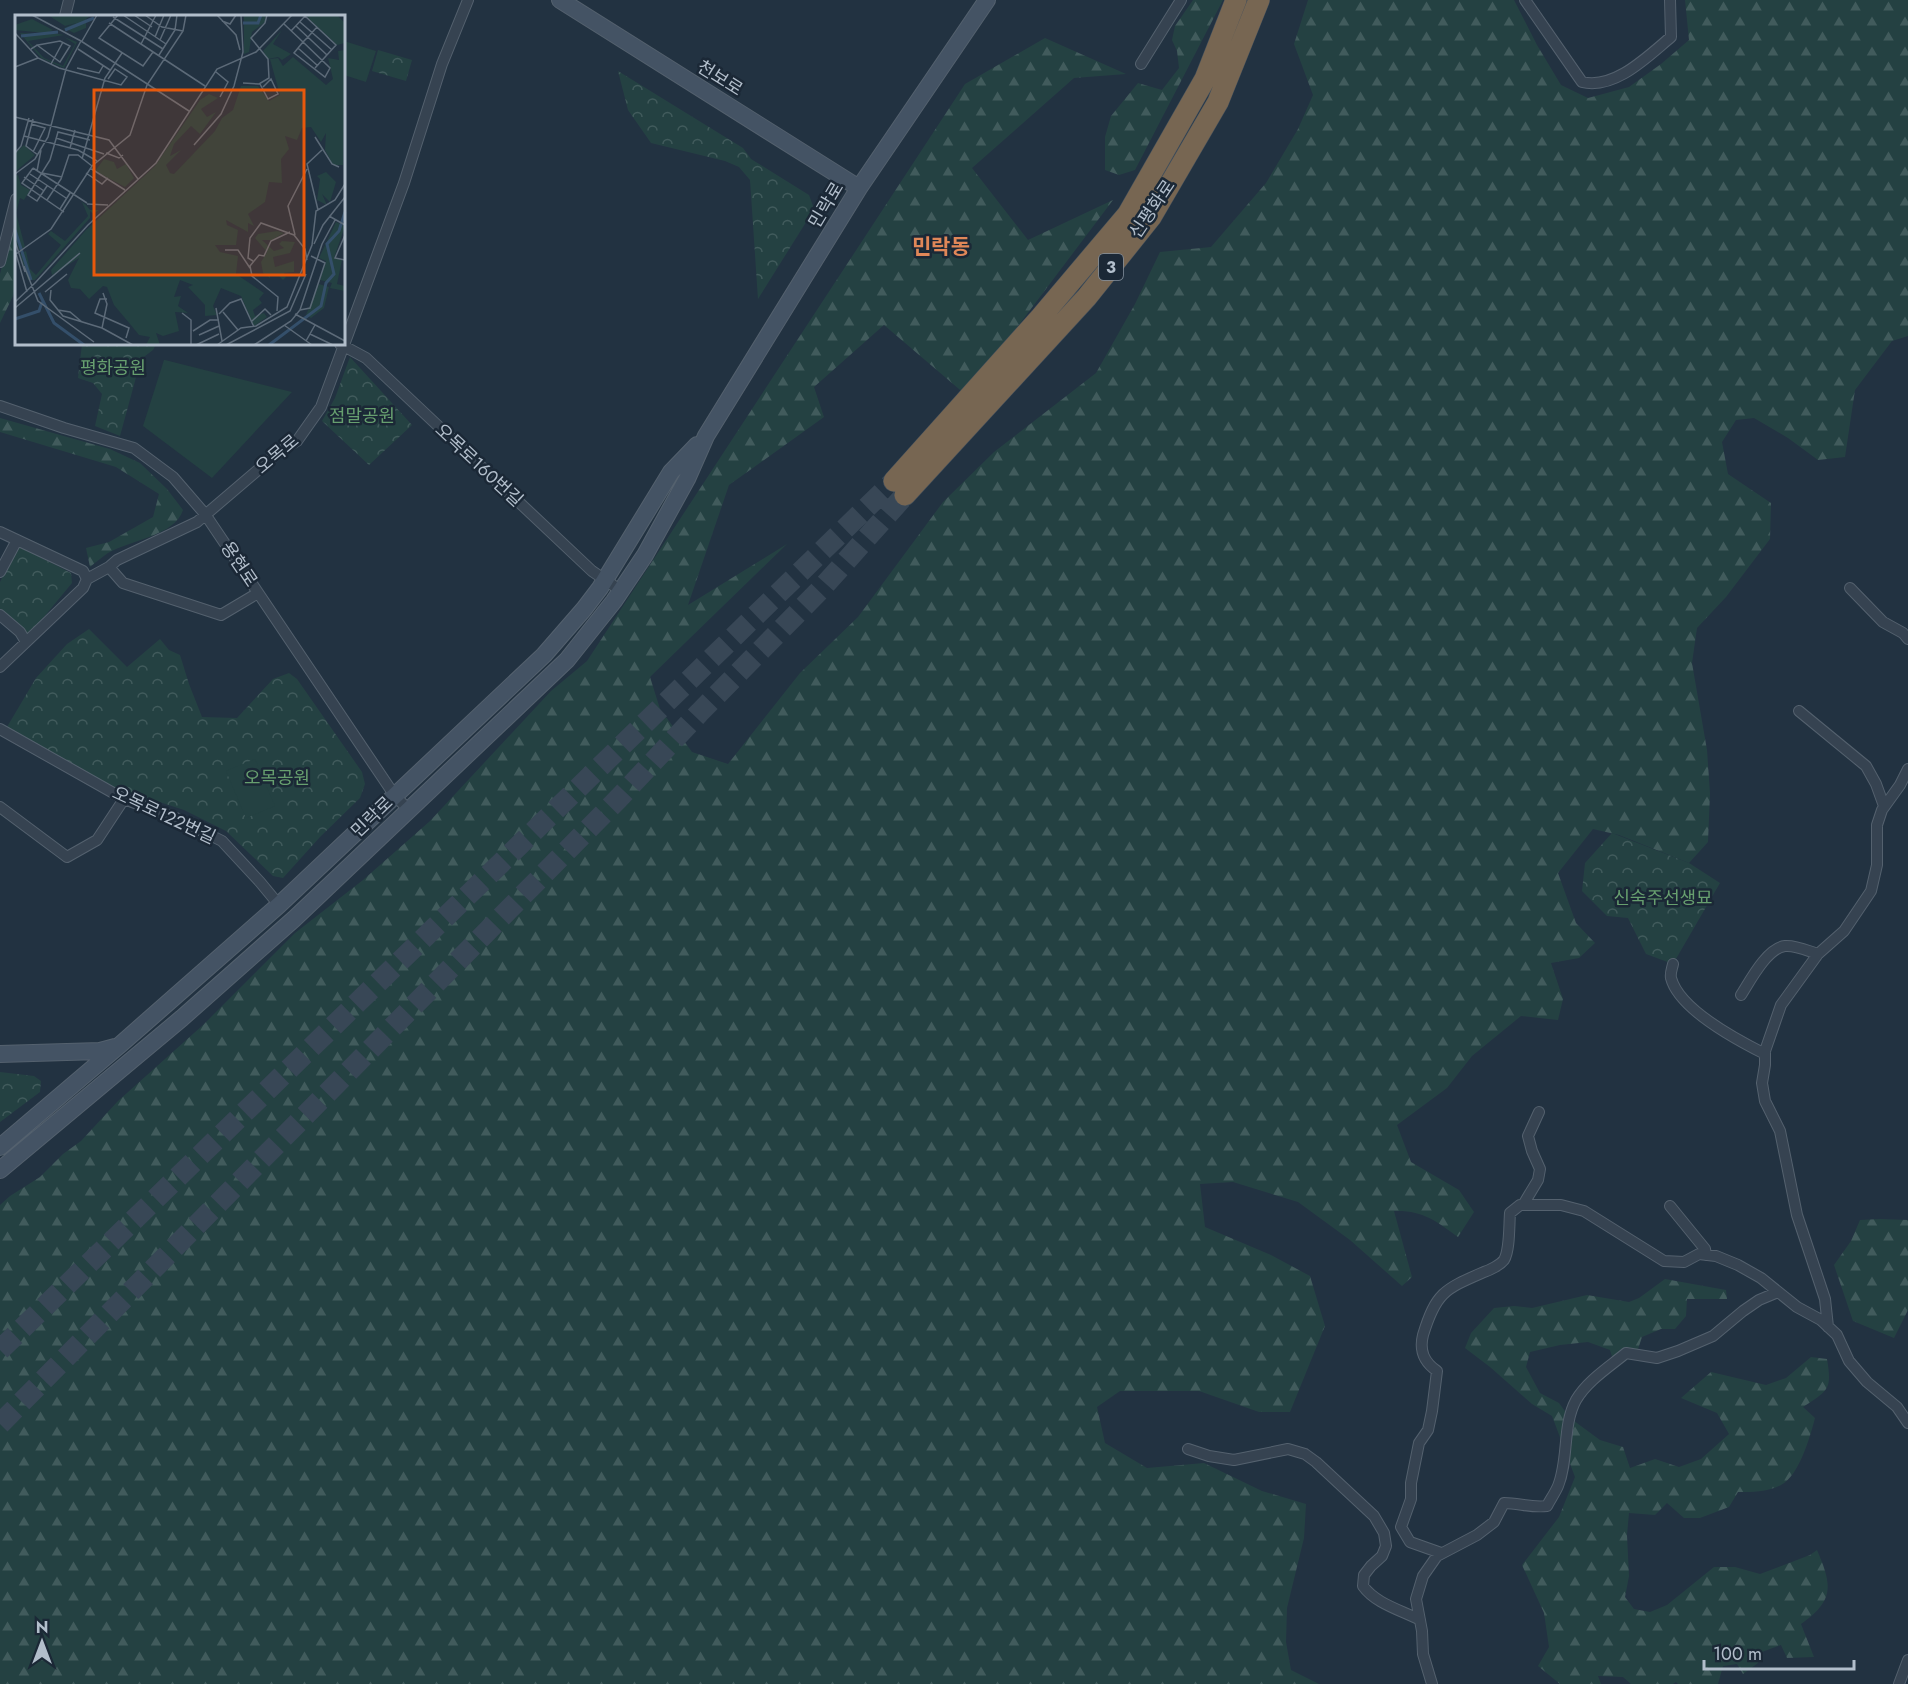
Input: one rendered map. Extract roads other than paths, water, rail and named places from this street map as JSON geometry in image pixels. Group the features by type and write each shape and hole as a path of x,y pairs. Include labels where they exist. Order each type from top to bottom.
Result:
{"highway":[{"name":"신평화로","path":"1236,0 1205,79 1128,214 899,488 1087,297 1151,217 1218,102 1259,0"}],"main road":[{"name":"천보로","path":"560,0 860,188"},
{"name":"민락로","path":"0,1170 208,995 294,919 567,660 614,602 645,555 687,479 706,435 860,188 987,0"},
{"name":"민락로","path":"0,1147 122,1044 279,905 544,656 600,588 671,472 706,435"},
{"path":"0,1054 100,1051 122,1044"},
{"path":"52,1053 70,1063 81,1078"}],"street":[{"path":"65,15 69,0"},
{"name":"오목로","path":"345,336 412,159 442,64 468,0"},
{"path":"1144,59 1181,0"},
{"path":"1525,0 1582,82 1594,85 1630,71 1671,37 1670,0"},
{"path":"0,262 15,203"},
{"name":"오목로","path":"0,667 83,588 87,579 117,561 187,527 279,452 297,441 321,407 342,345"},
{"name":"오목로160번길","path":"344,345 366,358 592,571 614,586"},
{"name":"용현로","path":"0,406 64,428 134,448 173,477 205,514 395,796 408,809"},
{"path":"0,532 82,571 87,579"},
{"path":"0,572 17,540"},
{"path":"108,567 123,584 221,615 258,594"},
{"path":"1850,588 1884,622 1903,633 1908,639"},
{"path":"0,615 20,632 26,642"},
{"path":"1798,711 1866,766 1884,806"},
{"name":"오목로122번길","path":"0,729 124,799 176,818 222,841 279,905"},
{"path":"1828,1327 1825,1299 1797,1215 1780,1131 1765,1101 1762,1083 1765,1054 1771,1027 1780,1005 1818,954 1844,931 1871,891 1877,865 1877,825 1884,806 1900,785 1908,769"},
{"path":"0,807 67,857 97,840 124,799"},
{"path":"1741,995 1770,953 1784,946 1798,947 1818,954"},
{"path":"1673,964 1670,975 1676,989 1689,1005 1729,1035 1765,1054"},
{"path":"1523,1205 1538,1180 1540,1169 1528,1136 1539,1112"},
{"path":"1441,1553 1410,1542 1401,1527 1411,1499 1411,1483 1419,1443 1428,1430 1437,1371 1426,1362 1421,1352 1421,1344 1435,1303 1451,1286 1490,1270 1504,1260 1510,1213 1520,1205 1561,1205 1584,1211 1664,1261 1684,1262 1699,1254 1716,1256 1738,1265 1761,1278 1797,1307 1821,1320 1836,1335 1849,1360 1861,1375 1897,1407 1908,1423"},
{"path":"1670,1206 1705,1249 1706,1255"},
{"path":"1432,1684 1423,1654 1416,1599 1423,1576 1437,1556 1494,1522 1504,1503 1532,1508 1546,1506 1558,1486 1570,1414 1576,1400 1586,1387 1626,1353 1657,1358 1678,1351 1713,1336 1759,1300 1778,1292"},
{"path":"1188,1449 1209,1456 1234,1460 1288,1449 1305,1454 1374,1516 1384,1533 1386,1546 1382,1556 1364,1575 1363,1586 1368,1594 1420,1620"},
{"path":"1899,1684 1908,1660"}],"tunnel":[{"path":"0,1350 894,481"},
{"path":"0,1424 619,798 822,588 905,495"}],"district":[{"name":"민락동","path":"941,247"}],"park label":[{"name":"평화공원","path":"113,368"},
{"name":"점말공원","path":"362,416"},
{"name":"오목공원","path":"277,778"},
{"name":"신숙주선생묘","path":"1663,898"}]}
